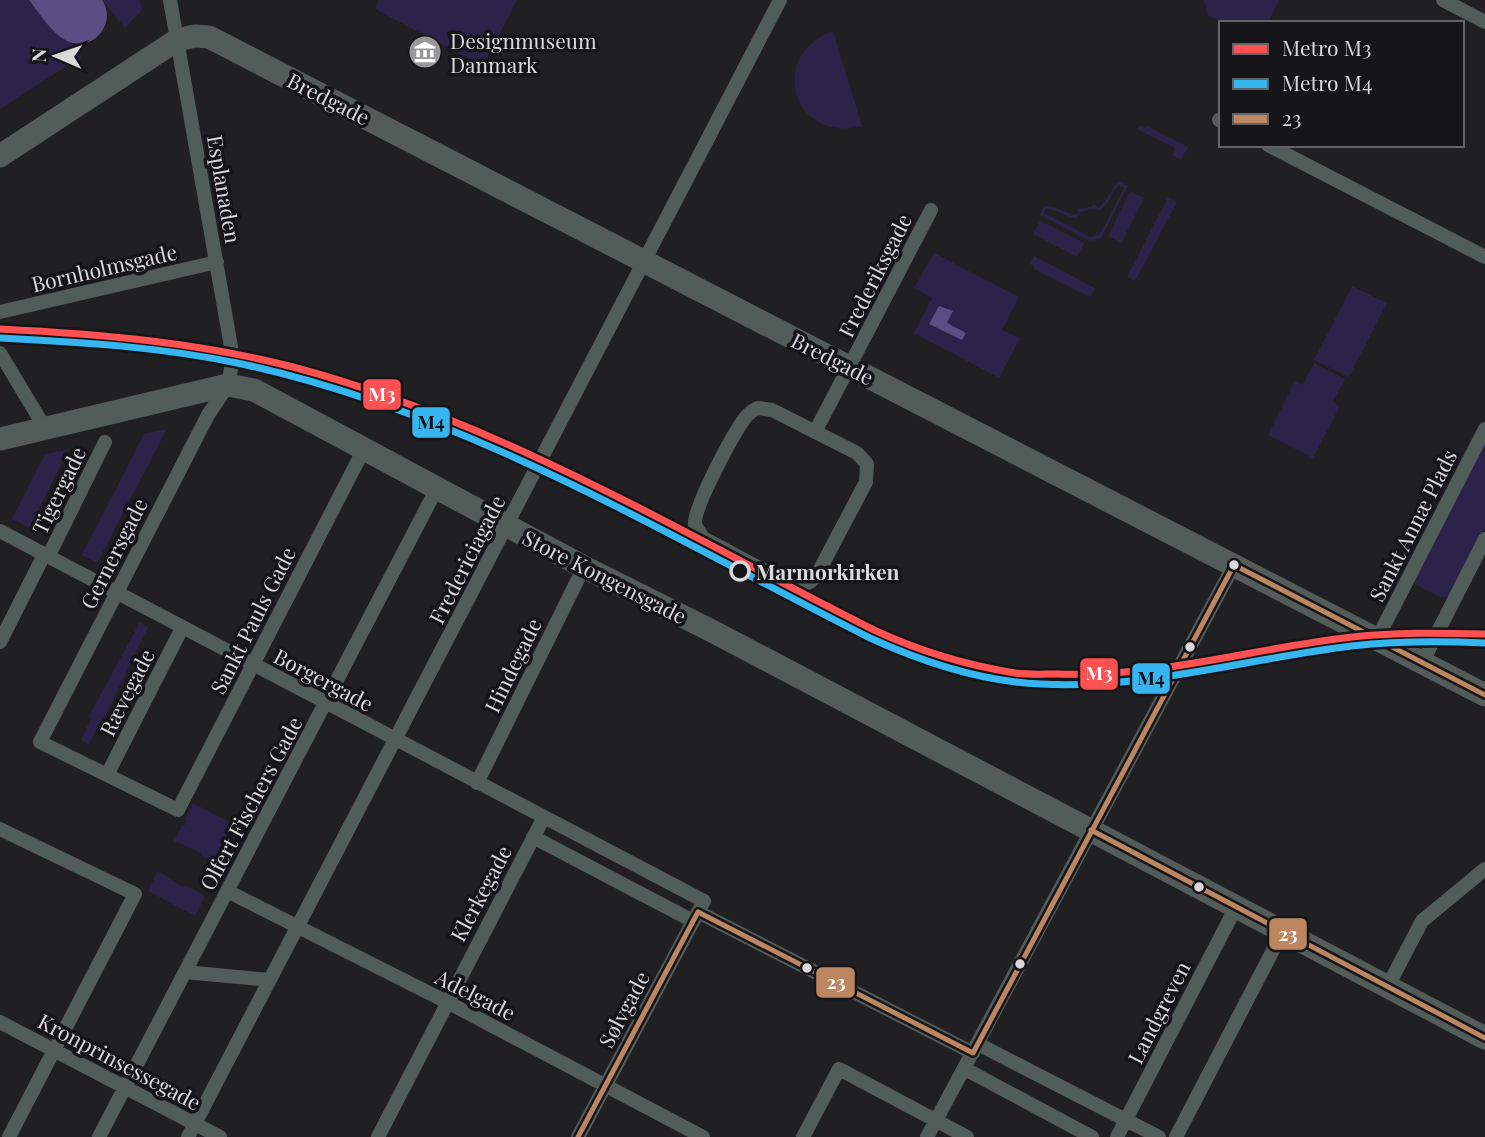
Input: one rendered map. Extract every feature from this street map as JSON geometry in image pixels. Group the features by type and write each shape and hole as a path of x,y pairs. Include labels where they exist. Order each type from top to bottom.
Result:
{"main road":[{"name":"Bredgade","path":"177,40 195,36 209,37 1485,695"},
{"path":"0,156 177,40"},
{"name":"Store Kongensgade","path":"0,439 228,385 254,390 584,567 1485,1038"}],"street":[{"name":"Esplanaden","path":"170,0 233,358 228,385"},
{"name":"Fredericiagade","path":"192,1130 780,0"},
{"path":"1443,0 1485,22"},
{"path":"1272,147 1485,257"},
{"name":"Frederiksgade","path":"815,432 930,211"},
{"name":"Bornholmsgade","path":"0,312 217,262"},
{"path":"0,353 45,428"},
{"name":"Gernersgade","path":"107,775 40,742 208,415 228,385"},
{"path":"754,410 772,410 815,432 857,453 864,459 868,469 866,482 815,578 803,585 786,580 698,533 695,514 745,418 754,410"},
{"name":"Sankt Annæ Plads","path":"1377,639 1485,429"},
{"name":"Tigergade","path":"0,642 105,442"},
{"name":"Sankt Pauls Gade","path":"107,775 178,810 365,449"},
{"name":"Olfert Fischers Gade","path":"99,1137 438,488"},
{"name":"Borgergade","path":"0,531 544,817 699,911"},
{"path":"1422,663 1485,539"},
{"path":"927,1137 1234,565"},
{"name":"Hindegade","path":"477,783 584,567"},
{"name":"Rævegade","path":"107,775 182,628"},
{"name":"Klerkegade","path":"378,1137 544,817"},
{"path":"0,830 135,894 9,1137"},
{"name":"Borgergade","path":"533,837 699,911 975,1049 1159,1137"},
{"path":"1388,986 1422,921 1485,869"},
{"name":"Adelgade","path":"227,891 447,1002 703,1137"},
{"name":"Landgreven","path":"1117,1137 1236,907"},
{"name":"Sølvgade","path":"578,1137 699,911"},
{"path":"1176,1137 1283,931"},
{"path":"185,972 270,980"},
{"name":"Kronprinsessegade","path":"0,1022 125,1087 192,1130 220,1137"},
{"path":"803,1137 839,1069 967,1137"},
{"path":"965,1069 1092,1137"}],"shaded area":[{"path":"0,0 29,0 55,31 72,43 81,57 0,109"},
{"path":"29,0 102,0 106,8 106,24 97,37 90,41 82,44 66,41 43,19"},
{"path":"102,0 140,0 142,10 125,28"},
{"path":"379,0 517,0 483,66 375,9"},
{"path":"1204,0 1279,0 1269,21 1221,21 1208,15"},
{"path":"833,31 862,126 838,128 819,122 805,110 796,95 795,77 800,59 812,43"},
{"path":"1139,125 1146,128 1147,126 1188,147 1181,160 1172,155 1175,148 1137,129"},
{"path":"1119,182 1128,186 1101,238 1090,241 1040,215 1044,206 1074,215 1078,214 1077,209 1094,204 1098,208","holes":["1119,185 1124,188 1100,234 1090,237 1044,213 1046,209 1050,209 1076,218 1081,212 1100,210"]},
{"path":"1130,191 1144,198 1121,243 1108,236"},
{"path":"1168,197 1177,202 1135,281 1127,277"},
{"path":"1040,221 1084,243 1077,257 1033,234"},
{"path":"934,253 1019,297 1002,330 1020,338 999,378 914,333 932,298 914,288"},
{"path":"1034,256 1095,288 1090,297 1034,269 1030,264"},
{"path":"1352,286 1387,303 1349,377 1314,360"},
{"path":"939,306 953,311 947,323 966,333 962,340 929,324"},
{"path":"1314,363 1345,379 1333,402 1340,406 1313,458 1268,435 1295,381 1303,385"},
{"path":"167,429 97,563 82,555 144,434"},
{"path":"1485,441 1485,527 1450,596 1441,598 1415,584 1414,579"},
{"path":"69,449 29,528 12,519 45,454"},
{"path":"140,622 148,627 89,745 81,740 91,718 89,716"},
{"path":"193,803 241,828 223,863 219,865 201,853 174,841 187,821 185,820"},
{"path":"158,871 183,887 185,885 203,895 204,899 195,916 148,891"}],"metro line":[{"name":"M3","path":"0,329 184,345 257,358 370,390 445,418 590,483 874,630 925,651 996,670 1031,674 1095,674 1169,667 1352,637 1435,633 1485,634"},
{"name":"M4","path":"0,338 121,346 212,358 326,386 408,413 487,445 564,481 870,638 923,660 978,676 1058,685 1101,684 1185,674 1352,646 1418,642 1485,643"}],"transit line":[{"name":"23","path":"973,1053 1234,565 1485,695"},
{"name":"23","path":"1091,830 1485,1038"},
{"name":"23","path":"698,912 973,1053"},
{"name":"23","path":"578,1137 698,912"}],"place":[{"name":"Designmuseum Danmark","path":"425,52"},
{"name":"Marmorkirken","path":"740,571"}]}
